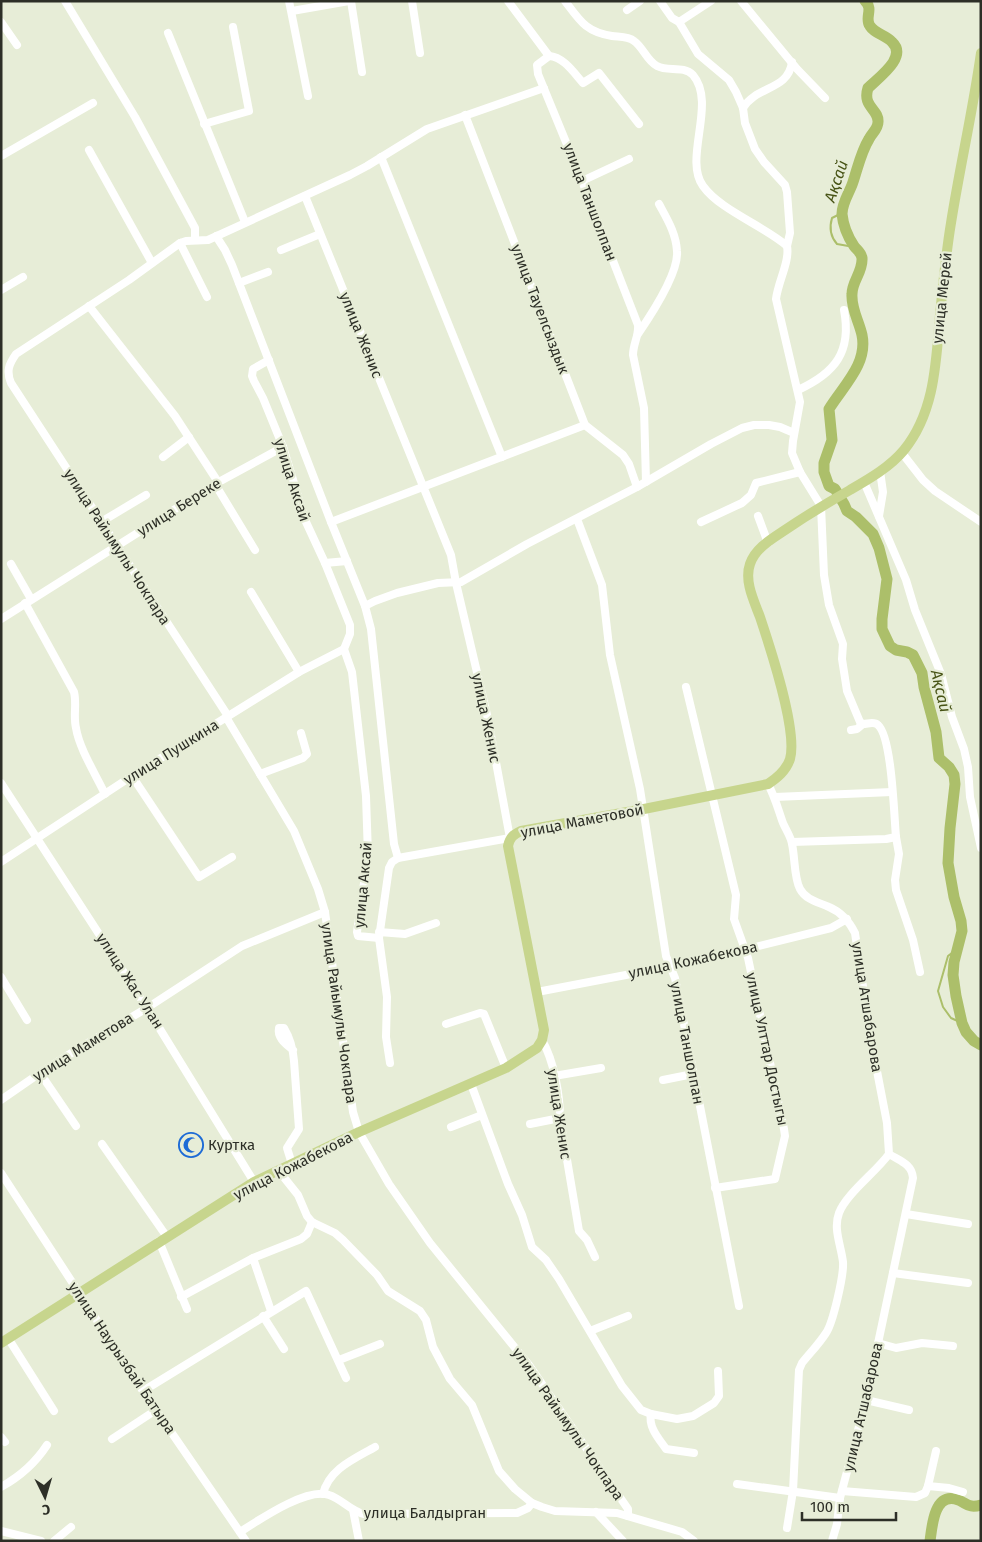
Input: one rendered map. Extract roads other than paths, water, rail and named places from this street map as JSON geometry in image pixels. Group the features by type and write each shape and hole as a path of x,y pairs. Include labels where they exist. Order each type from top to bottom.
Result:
{"main road":[{"name":"улица Мерей","path":"821,506 864,482 902,453 921,423 932,389 950,229 981,53"},
{"path":"768,784 783,771 789,762 792,750 785,704 775,666 749,586 749,565 754,556 768,543 821,506"},
{"name":"улица Маметовой","path":"510,838 521,831 768,784"},
{"name":"улица Женис","path":"510,838 508,846 510,862 544,1030 542,1040"},
{"name":"улица Кожабекова","path":"5,1340 254,1182 359,1132 506,1068 537,1048 542,1040"}],"street":[{"path":"65,1 139,126 195,228 195,240"},
{"path":"289,1 308,96"},
{"path":"292,11 350,1 362,72"},
{"path":"412,1 420,53"},
{"path":"508,1 549,56 563,61 583,83 599,72 640,124"},
{"path":"566,1 579,20 592,31 598,34 630,38 635,41 652,63 658,67 684,70 694,77 701,94 702,106 697,168 698,178 710,194 787,246"},
{"path":"627,10 640,1"},
{"path":"660,1 672,18 679,22 698,54 729,80 743,108 745,123 755,149 785,185 787,192 790,233 787,246 787,260 778,286 776,299 798,390 799,412 792,453 800,472 821,506 824,575 828,605 843,644 842,659 847,691 858,718 863,724"},
{"path":"679,22 710,1"},
{"path":"741,1 825,98"},
{"path":"1,22 17,45"},
{"path":"204,124 249,111 233,27"},
{"path":"168,33 245,222"},
{"name":"улица Таншолпан","path":"549,56 538,65 537,70 638,325 638,334 632,355 644,408 646,482"},
{"path":"743,108 754,95 781,82 790,72 792,62"},
{"path":"255,550 189,437 151,384 89,306 180,243 208,240 358,171 427,129 544,88"},
{"path":"1,156 93,103"},
{"name":"улица Тауелсыздык","path":"465,115 585,425 623,456 629,464 637,487"},
{"path":"89,150 152,263"},
{"path":"381,157 502,457"},
{"path":"582,181 629,159"},
{"name":"улица Женис","path":"305,196 451,555 488,719 510,838"},
{"path":"638,334 653,313 677,260 674,232 659,204"},
{"path":"281,250 320,234"},
{"name":"улица Аксай","path":"216,236 225,250 269,360 365,606 371,630 394,844 398,858 388,868 379,935 358,936 357,932 368,855 366,796 352,672 344,649 350,634 350,625 300,506 282,447 263,398 252,376 253,369 269,360"},
{"path":"180,243 207,296"},
{"path":"239,284 268,272"},
{"path":"1,290 23,277"},
{"name":"улица Райымулы Чокпара","path":"89,306 16,354 10,362 8,376 227,717 294,831 318,889 325,912 353,1112 359,1132 389,1184 430,1242 493,1323 529,1365 566,1417 628,1509 628,1516"},
{"path":"798,390 817,382 831,370 839,358 846,336 847,324 844,310"},
{"path":"365,606 397,593 438,583 461,582 527,544 637,487 742,428 769,424 794,433"},
{"path":"331,522 585,425"},
{"path":"163,457 189,437"},
{"name":"улица Береке","path":"1,619 216,483 282,447"},
{"path":"902,453 923,480 935,491 981,522"},
{"path":"879,517 883,492 880,471"},
{"path":"701,522 742,504 751,495 756,483 800,472"},
{"path":"864,482 906,580 915,610 941,674 952,717 964,749 968,767 970,797 977,812 981,848"},
{"path":"101,522 146,495"},
{"path":"758,516 768,543"},
{"name":"улица Таншолпан","path":"577,519 602,585 610,655 644,809 666,956 674,978 739,1306"},
{"path":"325,563 347,561"},
{"path":"11,564 74,692 76,702 75,726 78,737 105,794"},
{"path":"251,592 298,672"},
{"name":"улица Пушкина","path":"1,862 132,776 298,672 344,649"},
{"name":"улица Улттар Достыгы","path":"686,687 736,895 734,919 748,958 785,1136 775,1179 715,1188"},
{"path":"851,730 857,729 863,724 874,723 883,732 887,750 898,854 895,880 896,890 920,972"},
{"path":"260,774 303,758 307,754 301,733"},
{"path":"132,776 199,877 232,857"},
{"name":"улица Жас Улан","path":"1,783 148,1008 254,1182"},
{"path":"768,784 792,842 798,887 809,899 830,907 847,919"},
{"path":"775,797 892,792"},
{"path":"792,842 886,839 896,837"},
{"name":"улица Маметовой","path":"398,858 510,838"},
{"name":"улица Маметова","path":"1,1100 40,1073 148,1008 242,946 325,912"},
{"name":"улица Кожабекова","path":"537,992 699,961 744,948 831,928 847,919"},
{"name":"улица Атшабарова","path":"832,1541 837,1524 841,1494 866,1400 913,1178 912,1171 908,1165 889,1154 887,1123 871,1040 855,933 847,919"},
{"path":"390,1063 386,1037 387,997 379,935 405,934 436,923"},
{"path":"1,977 27,1020"},
{"path":"446,1024 480,1013 484,1014 506,1068"},
{"name":"улица Женис","path":"542,1040 548,1050 560,1102 560,1118 579,1231 587,1240 595,1257"},
{"path":"292,1164 287,1148 299,1129 293,1050"},
{"path":"554,1076 600,1068"},
{"path":"40,1073 76,1126"},
{"path":"663,1080 693,1074"},
{"path":"471,1084 508,1184 522,1215 532,1247 546,1260 559,1279 622,1386 642,1410 651,1414 677,1419 693,1416 707,1409 719,1396 718,1370"},
{"path":"451,1128 482,1115"},
{"path":"530,1124 560,1118"},
{"path":"102,1144 163,1239 181,1297 187,1309"},
{"path":"787,1528 793,1491 799,1370 802,1363 830,1327 843,1272 837,1231 839,1212 844,1203 889,1154"},
{"path":"278,1170 293,1188 312,1222 335,1233 377,1275 388,1291 420,1311 426,1320 433,1347 450,1379 472,1405 499,1471 515,1489 532,1503 555,1511 596,1512 628,1516 682,1532 694,1541"},
{"name":"улица Наурызбай Батыра","path":"1,1173 156,1410 246,1541"},
{"path":"906,1214 968,1224"},
{"path":"181,1297 253,1258 301,1239 307,1234 312,1222"},
{"path":"253,1258 271,1311"},
{"path":"893,1273 968,1283"},
{"path":"143,1390 306,1291 346,1378"},
{"path":"263,1316 284,1349"},
{"path":"590,1331 628,1316"},
{"path":"5,1340 54,1411"},
{"path":"878,1343 896,1348 922,1343 953,1346"},
{"path":"339,1360 380,1344"},
{"path":"866,1400 909,1410"},
{"path":"112,1439 156,1410"},
{"path":"651,1414 649,1420 651,1426 666,1449 694,1453"},
{"path":"1,1488 12,1481 40,1456 47,1445"},
{"path":"240,1532 287,1503 307,1496 323,1494 329,1477 338,1469 375,1447"},
{"path":"737,1484 793,1491 916,1497 925,1493 936,1451"},
{"path":"928,1486 949,1488 963,1492"},
{"name":"улица Балдырган","path":"323,1494 329,1495 353,1510 364,1514 516,1513 528,1508 532,1503"},
{"path":"353,1510 359,1541"},
{"path":"596,1512 624,1541"},
{"path":"54,1541 70,1527"},
{"path":"1,1531 39,1540"}],"waterway":[{"name":"Ақсай","path":"865,1 869,7 868,23 875,31 892,42 897,54 885,73 868,88 867,100 878,118 878,124 864,149 842,210 846,230 862,258 861,268 852,289 852,299 862,335 863,346 858,365 829,409 832,440 824,463 824,472 829,486 835,489 847,511 873,534 879,548 887,579 882,629 890,646 896,650 913,655 922,673 936,732 939,758 949,767 954,775 955,784 948,863 962,931 954,962 953,975 962,1023 966,1032 974,1041 981,1045"},
{"path":"842,213 832,218 830,229 832,235 837,244 854,247"},
{"path":"957,949 948,956 938,991 943,1007 951,1018 962,1023"},
{"name":"Ақсай","path":"930,1541 935,1513 943,1501 955,1499 970,1506 981,1505"}],"place":[{"name":"Куртка","path":"191,1145"}]}
